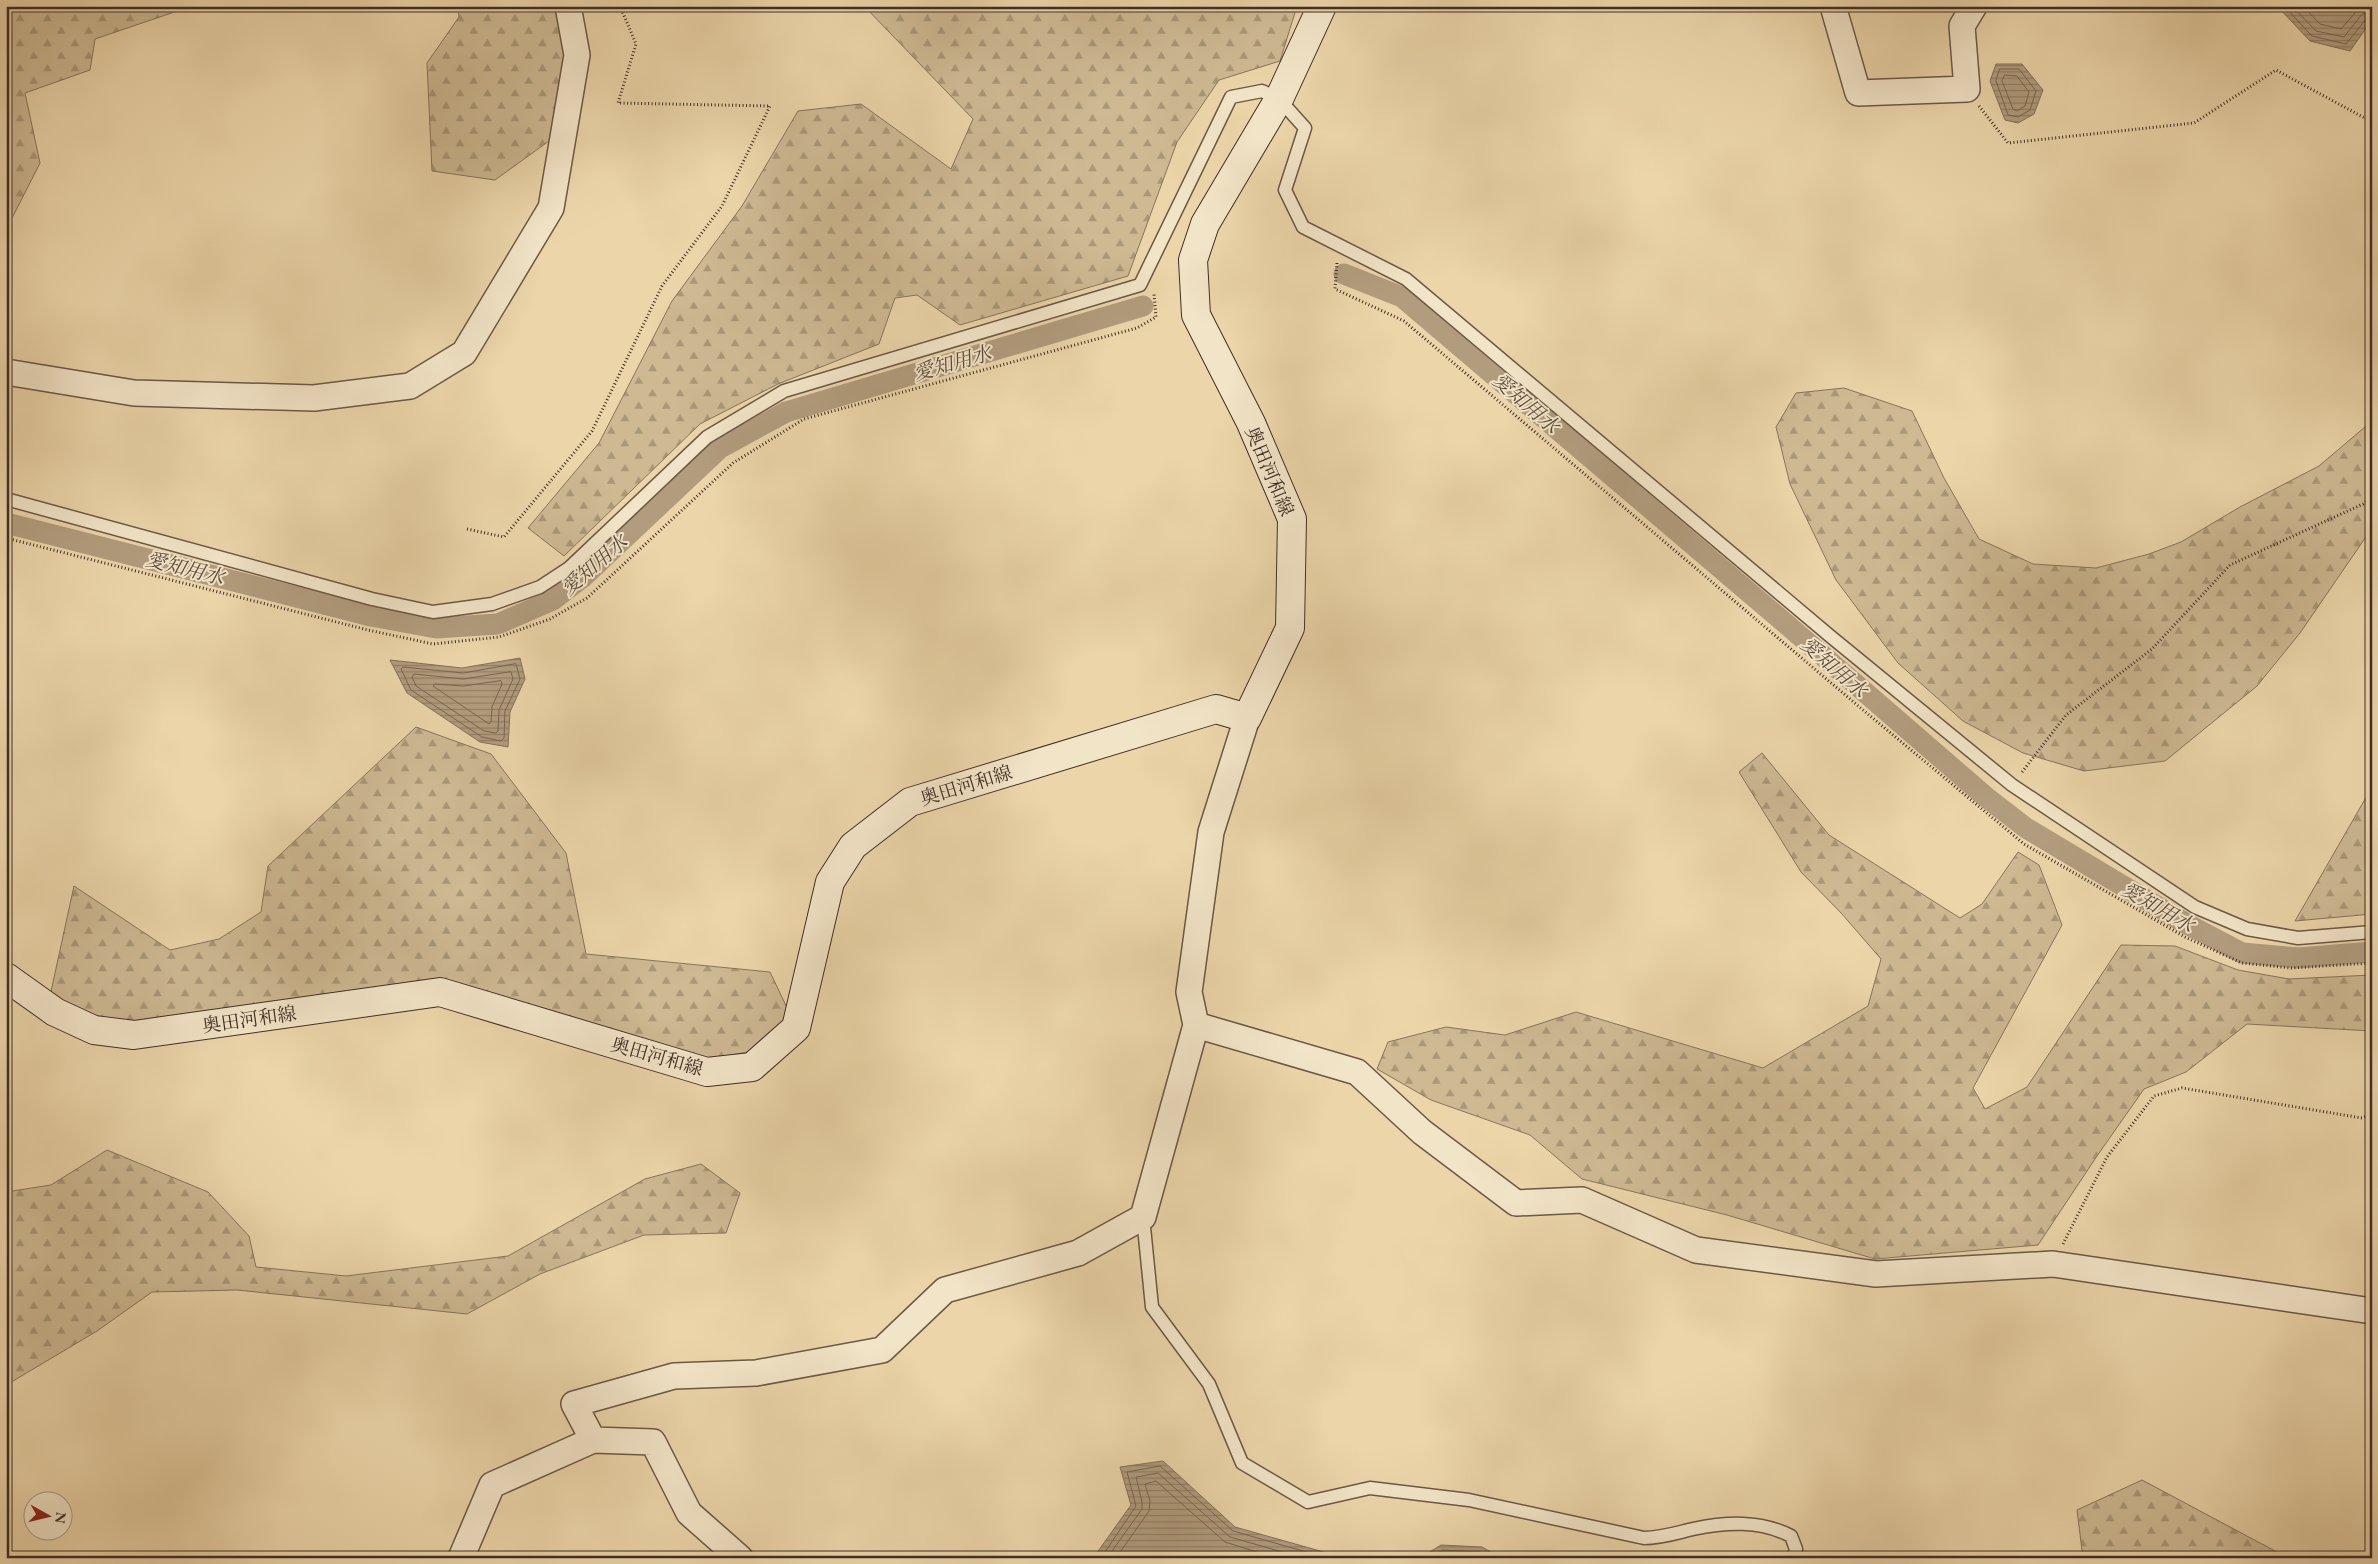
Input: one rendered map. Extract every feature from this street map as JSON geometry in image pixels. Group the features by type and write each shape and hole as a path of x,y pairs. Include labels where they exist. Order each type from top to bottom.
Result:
{"main road":[{"name":"奥田河和線","path":"6,977 55,1012 94,1030 134,1035 440,992 707,1072 752,1067 796,1028 830,882 853,846 910,802 1216,709 1247,718 1290,628 1292,518 1250,423 1196,315 1193,260 1205,224 1279,99 1322,6"}],"street":[{"path":"6,372 134,393 314,398 410,386 464,353 551,208 577,55 568,6"},
{"path":"1833,6 1858,93 1967,89 1962,26 1974,6"},
{"path":"593,1440 574,1404 674,1376 756,1373 882,1350 945,1290 1078,1253 1143,1217 1196,1025 1189,992 1211,832 1247,718"},
{"path":"1196,1025 1357,1072 1422,1132 1516,1203 1582,1200 1696,1250 1876,1274 2053,1264 2372,1311"},
{"path":"461,1558 492,1485 593,1440 653,1442 688,1513 740,1558"}],"lane":[{"path":"6,499 372,599 433,612 492,604 540,587 569,568 707,437 784,391 1140,285 1231,97 1262,91 1279,99 1305,128 1285,190 1303,227 1406,279 1816,624 2012,785 2195,907 2247,929 2298,938 2372,932"},
{"path":"1143,1217 1152,1307 1209,1384 1242,1464 1308,1502 1370,1488 1469,1500 1644,1538 1656,1538 1725,1523 1742,1523 1782,1532 1791,1536 1796,1549 1793,1558"}],"path":[{"path":"467,529 504,537 592,431 662,286 722,206 770,106 618,103 636,44 620,6"},
{"path":"1967,89 2008,143 2194,123 2276,70 2372,122"},
{"path":"1339,245 1334,289 1404,320 1856,704 2024,844 2185,938 2242,963 2291,968 2372,963"},
{"path":"6,538 368,630 433,644 499,637 550,619 587,598 733,463 804,419 1137,328 1156,317 1153,290 1140,285"},
{"path":"2012,785 2066,715 2152,649 2230,565 2363,504 2372,497"},
{"path":"2053,1264 2107,1157 2154,1096 2182,1088 2362,1118 2372,1114"}],"green space":[{"path":"6,6 192,6 95,39 90,70 25,93 40,163 6,230"},
{"path":"458,6 556,6 565,51 549,141 495,180 432,171 427,63 459,17"},
{"path":"864,6 1297,6 1280,61 1219,80 1177,142 1128,276 960,325 917,295 895,298 879,344 778,384 700,424 564,556 528,528 599,443 672,301 742,206 798,111 861,104 951,169 973,119"},
{"path":"1844,388 1912,411 1944,478 1979,539 2033,564 2096,568 2149,554 2181,542 2240,507 2319,466 2372,421 2372,528 2300,633 2257,686 2165,761 2084,771 2023,753 1963,721 1898,663 1836,580 1790,484 1776,427 1796,393"},
{"path":"416,727 491,754 566,853 586,954 770,972 790,1014 754,1051 702,1060 445,982 136,1027 97,1018 50,996 74,886 170,950 219,939 261,912 268,866"},
{"path":"1762,753 1829,835 1960,918 1982,904 2018,852 2039,865 2062,925 1973,1088 1985,1109 2027,1087 2121,945 2175,946 2238,970 2289,979 2372,975 2372,1031 2247,1024 2186,1072 2144,1089 2038,1245 1875,1259 1727,1215 1582,1179 1530,1135 1431,1100 1377,1069 1388,1042 1446,1027 1505,1035 1576,1012 1763,1068 1868,1006 1881,959 1842,914 1801,872 1739,772"},
{"path":"2372,787 2372,914 2295,921"},
{"path":"107,1150 208,1192 249,1236 256,1267 346,1276 508,1256 645,1179 701,1164 740,1193 726,1233 644,1235 540,1274 467,1314 237,1290 152,1292 97,1331 8,1384 6,1381 6,1192 51,1185"},
{"path":"2142,1480 2275,1551 2283,1558 2083,1558 2077,1510"}],"water":[{"path":"2277,6 2372,6 2371,21 2350,51 2310,41"},
{"path":"1996,64 2022,64 2043,90 2034,114 2018,123 2005,120 1990,81"},
{"path":"520,658 525,679 510,712 508,747 480,742 407,693 390,660 462,668"},
{"path":"1163,1461 1235,1527 1345,1558 1097,1558 1096,1554 1131,1505 1120,1467"},
{"path":"1441,1545 1482,1547 1502,1558 1420,1558"}],"waterway":[{"name":"愛知用水","path":"1344,274 1402,297 1986,797 2026,828 2185,923 2242,953 2298,958 2372,952"},
{"name":"愛知用水","path":"6,523 371,616 436,628 498,624 553,600 582,578 720,448 786,412 1143,306"}]}
